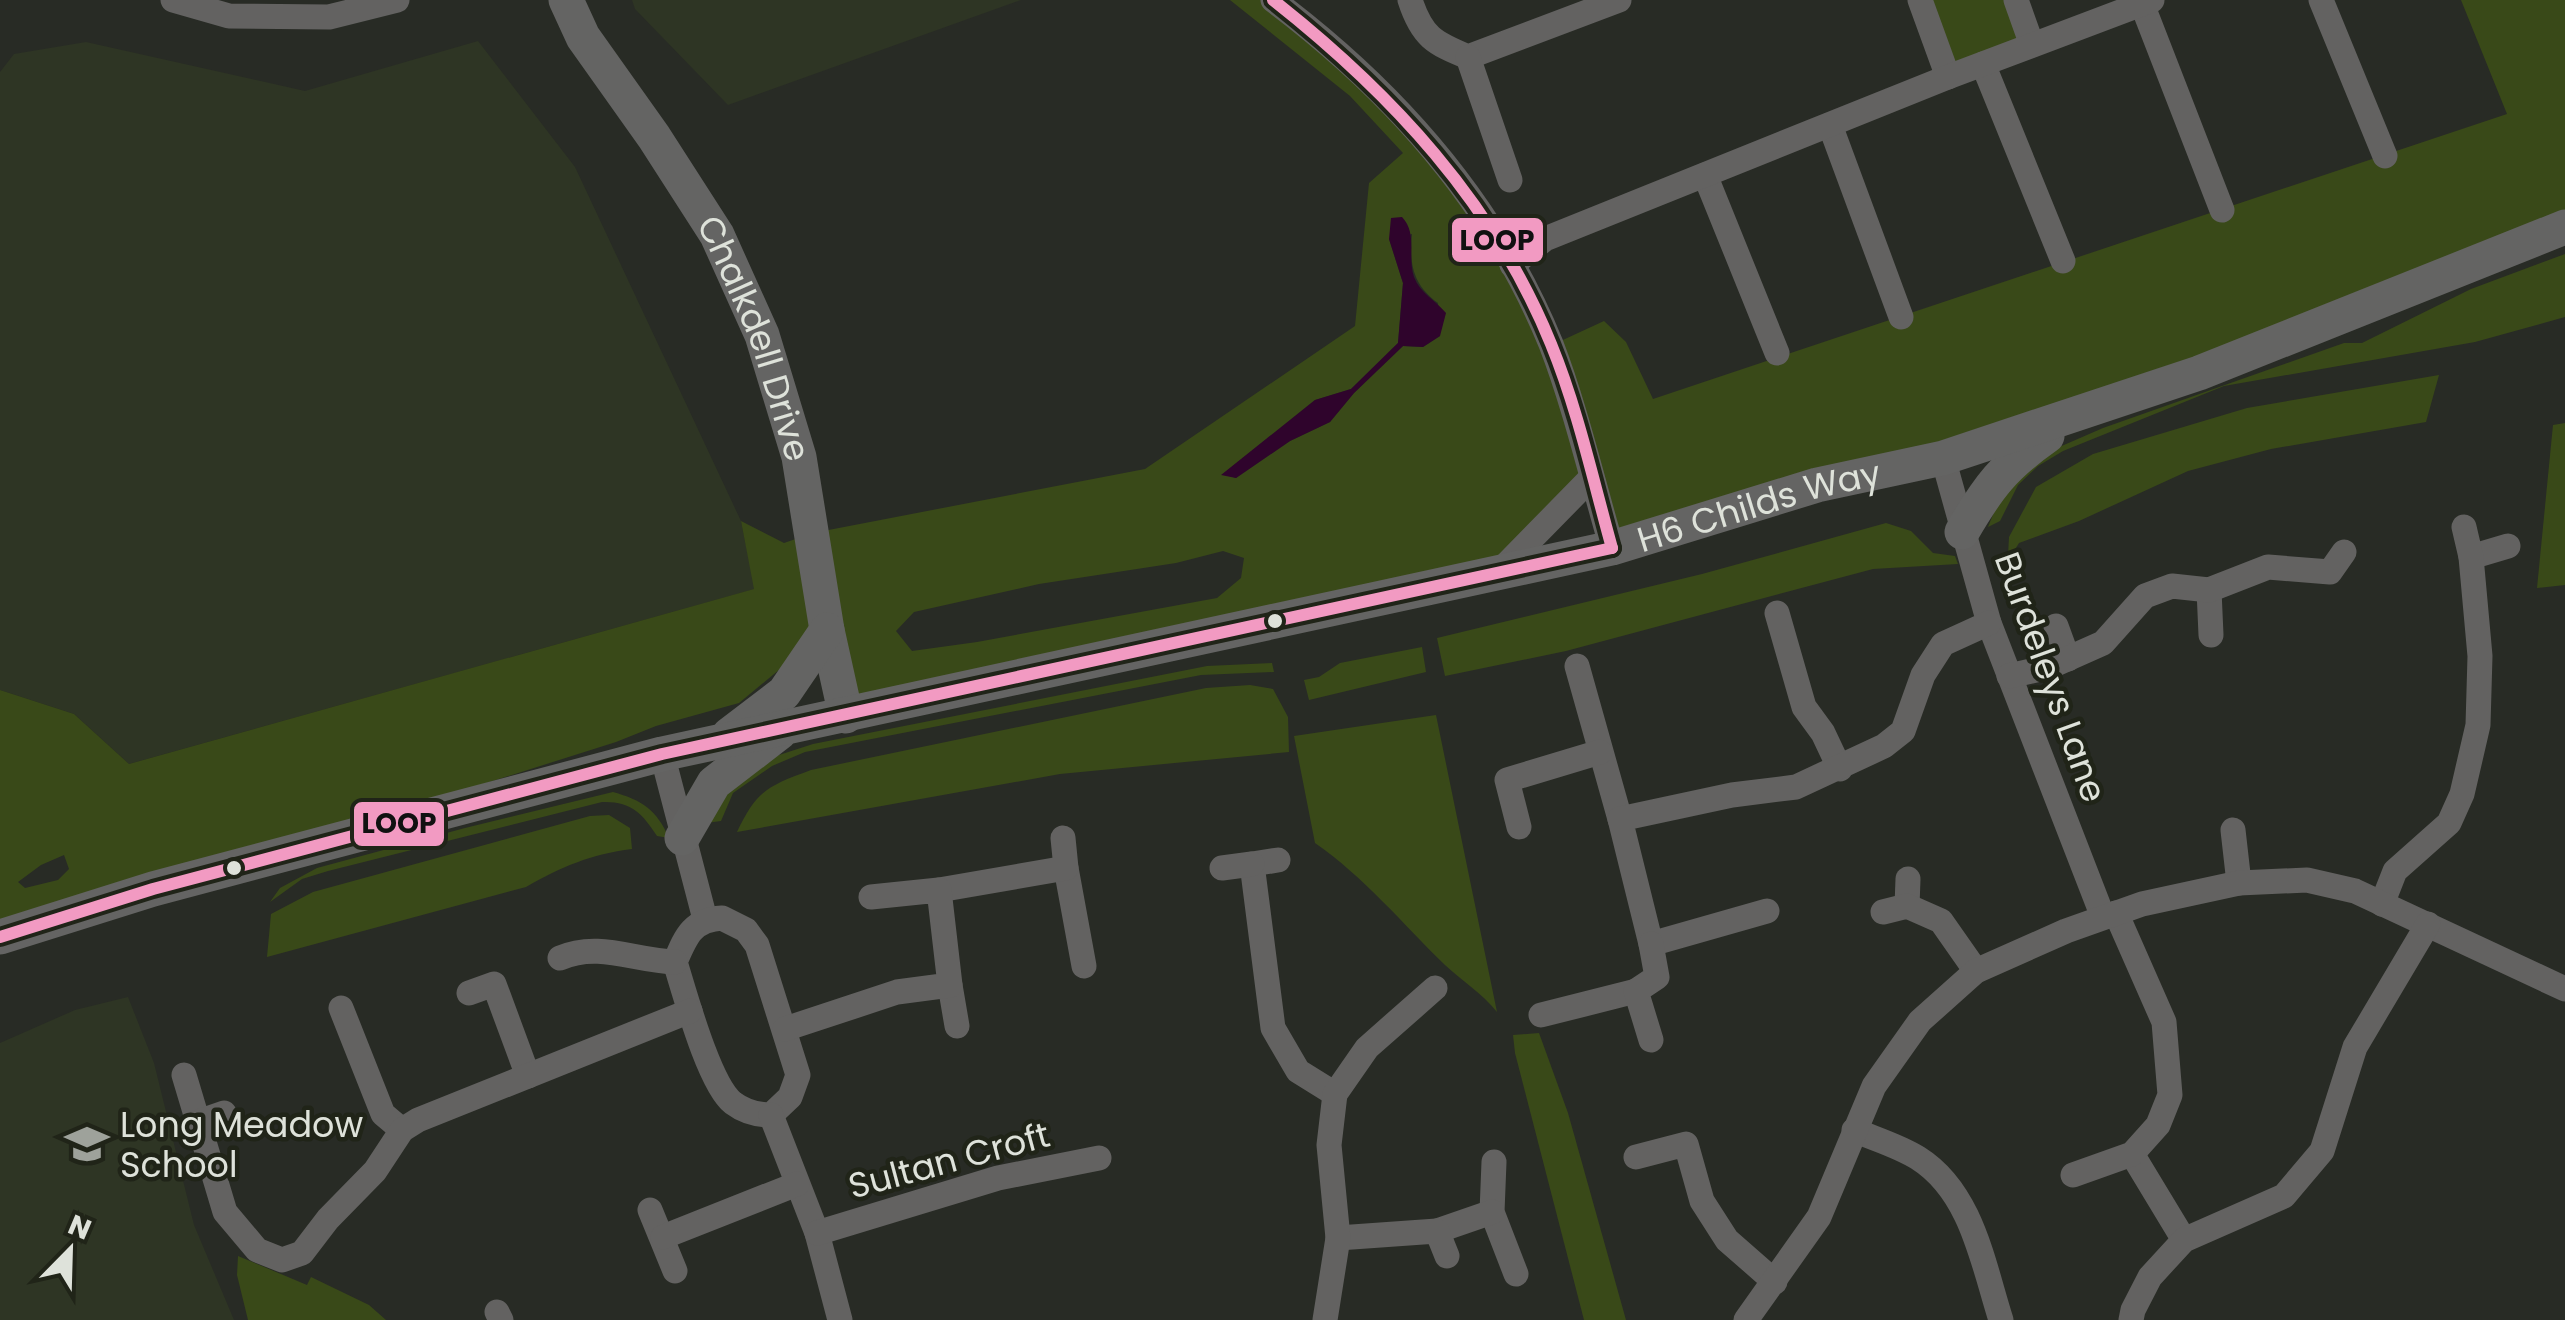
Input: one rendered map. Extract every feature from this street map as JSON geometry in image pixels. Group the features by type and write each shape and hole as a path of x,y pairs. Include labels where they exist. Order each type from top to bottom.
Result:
{"street":[{"path":"173,0 229,16 329,16 398,0"},
{"name":"Chalkdell Drive","path":"566,0 584,37 717,235 762,334 799,457 827,630 846,716"},
{"path":"1410,0 1435,43 1468,57 1619,0"},
{"path":"1920,0 1948,77"},
{"path":"2016,0 2032,45"},
{"path":"2322,0 2385,156"},
{"path":"1275,1 1395,106 1428,142 1468,194 1512,264 1551,345 1612,548"},
{"path":"1512,264 1545,239 1948,77 2147,2 2222,210"},
{"path":"1468,57 1510,180"},
{"path":"1983,64 2063,261"},
{"path":"1830,124 1901,316"},
{"path":"1705,175 1777,353"},
{"name":"H6 Childs Way","path":"0,936 153,889 662,754 1612,548 1817,484 1943,458 2200,373 2565,227"},
{"path":"1962,532 1984,494 2011,461 2076,415"},
{"name":"Burdeleys Lane","path":"1943,458 1989,623 2009,676 2109,915 2164,1022 2170,1096 2158,1125 2132,1154"},
{"path":"1498,573 1591,478"},
{"path":"2382,904 2395,871 2448,823 2462,794 2478,724 2480,656 2464,527"},
{"path":"2470,557 2508,546"},
{"path":"2009,676 2068,659 2103,643 2145,596 2172,586 2209,590 2268,567 2330,572 2344,552"},
{"path":"2209,590 2211,635"},
{"path":"1777,613 1779,665 1823,732 1840,769"},
{"path":"1620,818 1796,787 1884,746 1903,731 1924,675 1943,644 1989,623"},
{"path":"2056,626 2068,659"},
{"path":"721,742 784,693 827,630"},
{"path":"1542,1015 1636,991 1657,977 1620,818 1577,666"},
{"path":"682,838 714,784 784,729"},
{"path":"1520,828 1507,780 1600,752"},
{"path":"662,754 705,919"},
{"path":"2233,830 2239,883"},
{"path":"1062,838 1084,966"},
{"path":"1222,868 1265,862 1272,1028 1298,1071 1334,1094"},
{"path":"871,898 1066,868"},
{"path":"1908,878 1895,909 1941,922 1976,971"},
{"path":"1746,1320 1819,1218 1874,1086 1920,1021 1976,971 2109,915 2239,883 2329,883 2428,924 2565,989"},
{"path":"939,890 957,1026"},
{"path":"1651,944 1766,911"},
{"path":"722,918 746,930 757,945 786,1029 798,1076 790,1097 771,1116 753,1114 731,1102 717,1081 690,1011 676,962 686,936 705,919 722,918"},
{"path":"2131,1320 2150,1277 2184,1240 2284,1196 2322,1151 2355,1047 2428,924"},
{"path":"560,958 580,950 602,949 645,961 676,962"},
{"path":"469,993 500,982 528,1076"},
{"path":"786,1029 897,992 950,984"},
{"path":"1325,1320 1338,1238 1329,1146 1334,1094 1367,1048 1435,988"},
{"path":"1636,991 1650,1040"},
{"path":"340,1008 383,1114 402,1130"},
{"path":"184,1075 225,1212 256,1250 282,1260 302,1253 328,1219 376,1171 402,1130 418,1120 690,1011"},
{"path":"198,1122 224,1112"},
{"path":"771,1116 817,1232 840,1320"},
{"path":"1854,1130 1919,1158 1950,1186 1971,1226 2000,1320"},
{"path":"1636,1157 1696,1141 1702,1201 1727,1240 1776,1282"},
{"path":"2073,1175 2132,1154 2184,1240"},
{"name":"Sultan Croft","path":"817,1232 998,1178 1099,1158"},
{"path":"1494,1162 1492,1212 1516,1274"},
{"path":"663,1236 797,1184"},
{"path":"650,1210 675,1271"},
{"path":"1338,1238 1437,1231 1492,1212"},
{"path":"1437,1231 1446,1256"}],"shaded area":[{"path":"632,0 1021,0 728,105 635,9"},
{"path":"478,41 575,167 741,521 755,589 129,764 74,714 0,690 0,72 14,54 86,42 305,91"},
{"path":"1402,217 1410,231 1414,277 1446,313 1440,336 1423,347 1403,346 1330,422 1290,441 1236,478 1221,475 1315,400 1351,389 1398,343 1403,283 1389,239 1391,218"},
{"name":"Long Meadow School","path":"128,997 154,1063 194,1225 234,1320 0,1320 0,1043 75,1010"}],"green space":[{"path":"1230,0 1273,0 1428,141 1552,345 1604,321 1626,342 1653,399 2507,114 2461,0 2565,0 2565,216 2433,281 1612,548 1592,479 1498,573 846,716 827,630 739,703 656,726 0,937 0,690 74,714 129,764 754,589 741,521 784,543 813,533 1145,469 1355,326 1369,183 1403,153 1350,96","holes":["1412,234 1415,273 1423,289 1438,303 1440,336 1423,347 1403,346 1330,422 1290,441 1236,478 1223,474 1315,400 1351,389 1398,343 1403,283 1389,239","1223,551 1244,558 1241,578 1217,598 912,651 896,631 914,612 1039,584 1176,563","64,855 69,869 58,880 25,888 18,882 41,865"]},
{"path":"1926,0 2011,0 2027,43 1950,70"},
{"path":"2565,254 2565,317 2475,342 2224,386 2063,451 2038,466 2018,485 2000,521 1988,527 2013,482 2057,448 2103,428 2344,343 2362,343 2471,289"},
{"path":"2439,375 2426,422 2271,449 2188,471 2079,521 2019,543 2012,568 2009,537 2036,487 2093,454 2247,408"},
{"path":"2565,423 2565,585 2537,588 2553,425"},
{"path":"1886,523 1911,531 1933,553 1955,556 1958,564 1873,569 1566,651 1445,676 1437,638 1702,574"},
{"path":"1422,647 1426,672 1309,700 1304,680 1319,677 1340,663"},
{"path":"1272,663 1274,672 1201,675 805,752 772,766 733,793 721,821 706,823 717,802 776,756 813,744 1207,666"},
{"path":"1250,685 1273,689 1288,717 1289,752 1060,774 737,832 765,791 811,770 1206,688"},
{"path":"1436,715 1497,1012 1367,886 1315,843 1294,736"},
{"path":"613,792 647,808 669,838 657,836 641,815 628,806 602,802 328,871 302,879 270,902 280,888 317,868"},
{"path":"609,815 630,828 632,849 577,862 526,887 267,957 271,914 313,892 590,816"},
{"path":"1539,1033 1568,1113 1626,1320 1584,1320 1515,1053 1513,1035"},
{"path":"238,1256 307,1285 311,1277 369,1305 386,1320 248,1320 237,1275"}],"transit line":[{"name":"LOOP","path":"1273,0 1398,113 1435,154 1500,244 1528,293 1561,369 1612,548"},
{"name":"LOOP","path":"0,937 153,889 662,754 1612,548"}],"place":[{"name":"Long Meadow School","path":"87,1144"}]}
